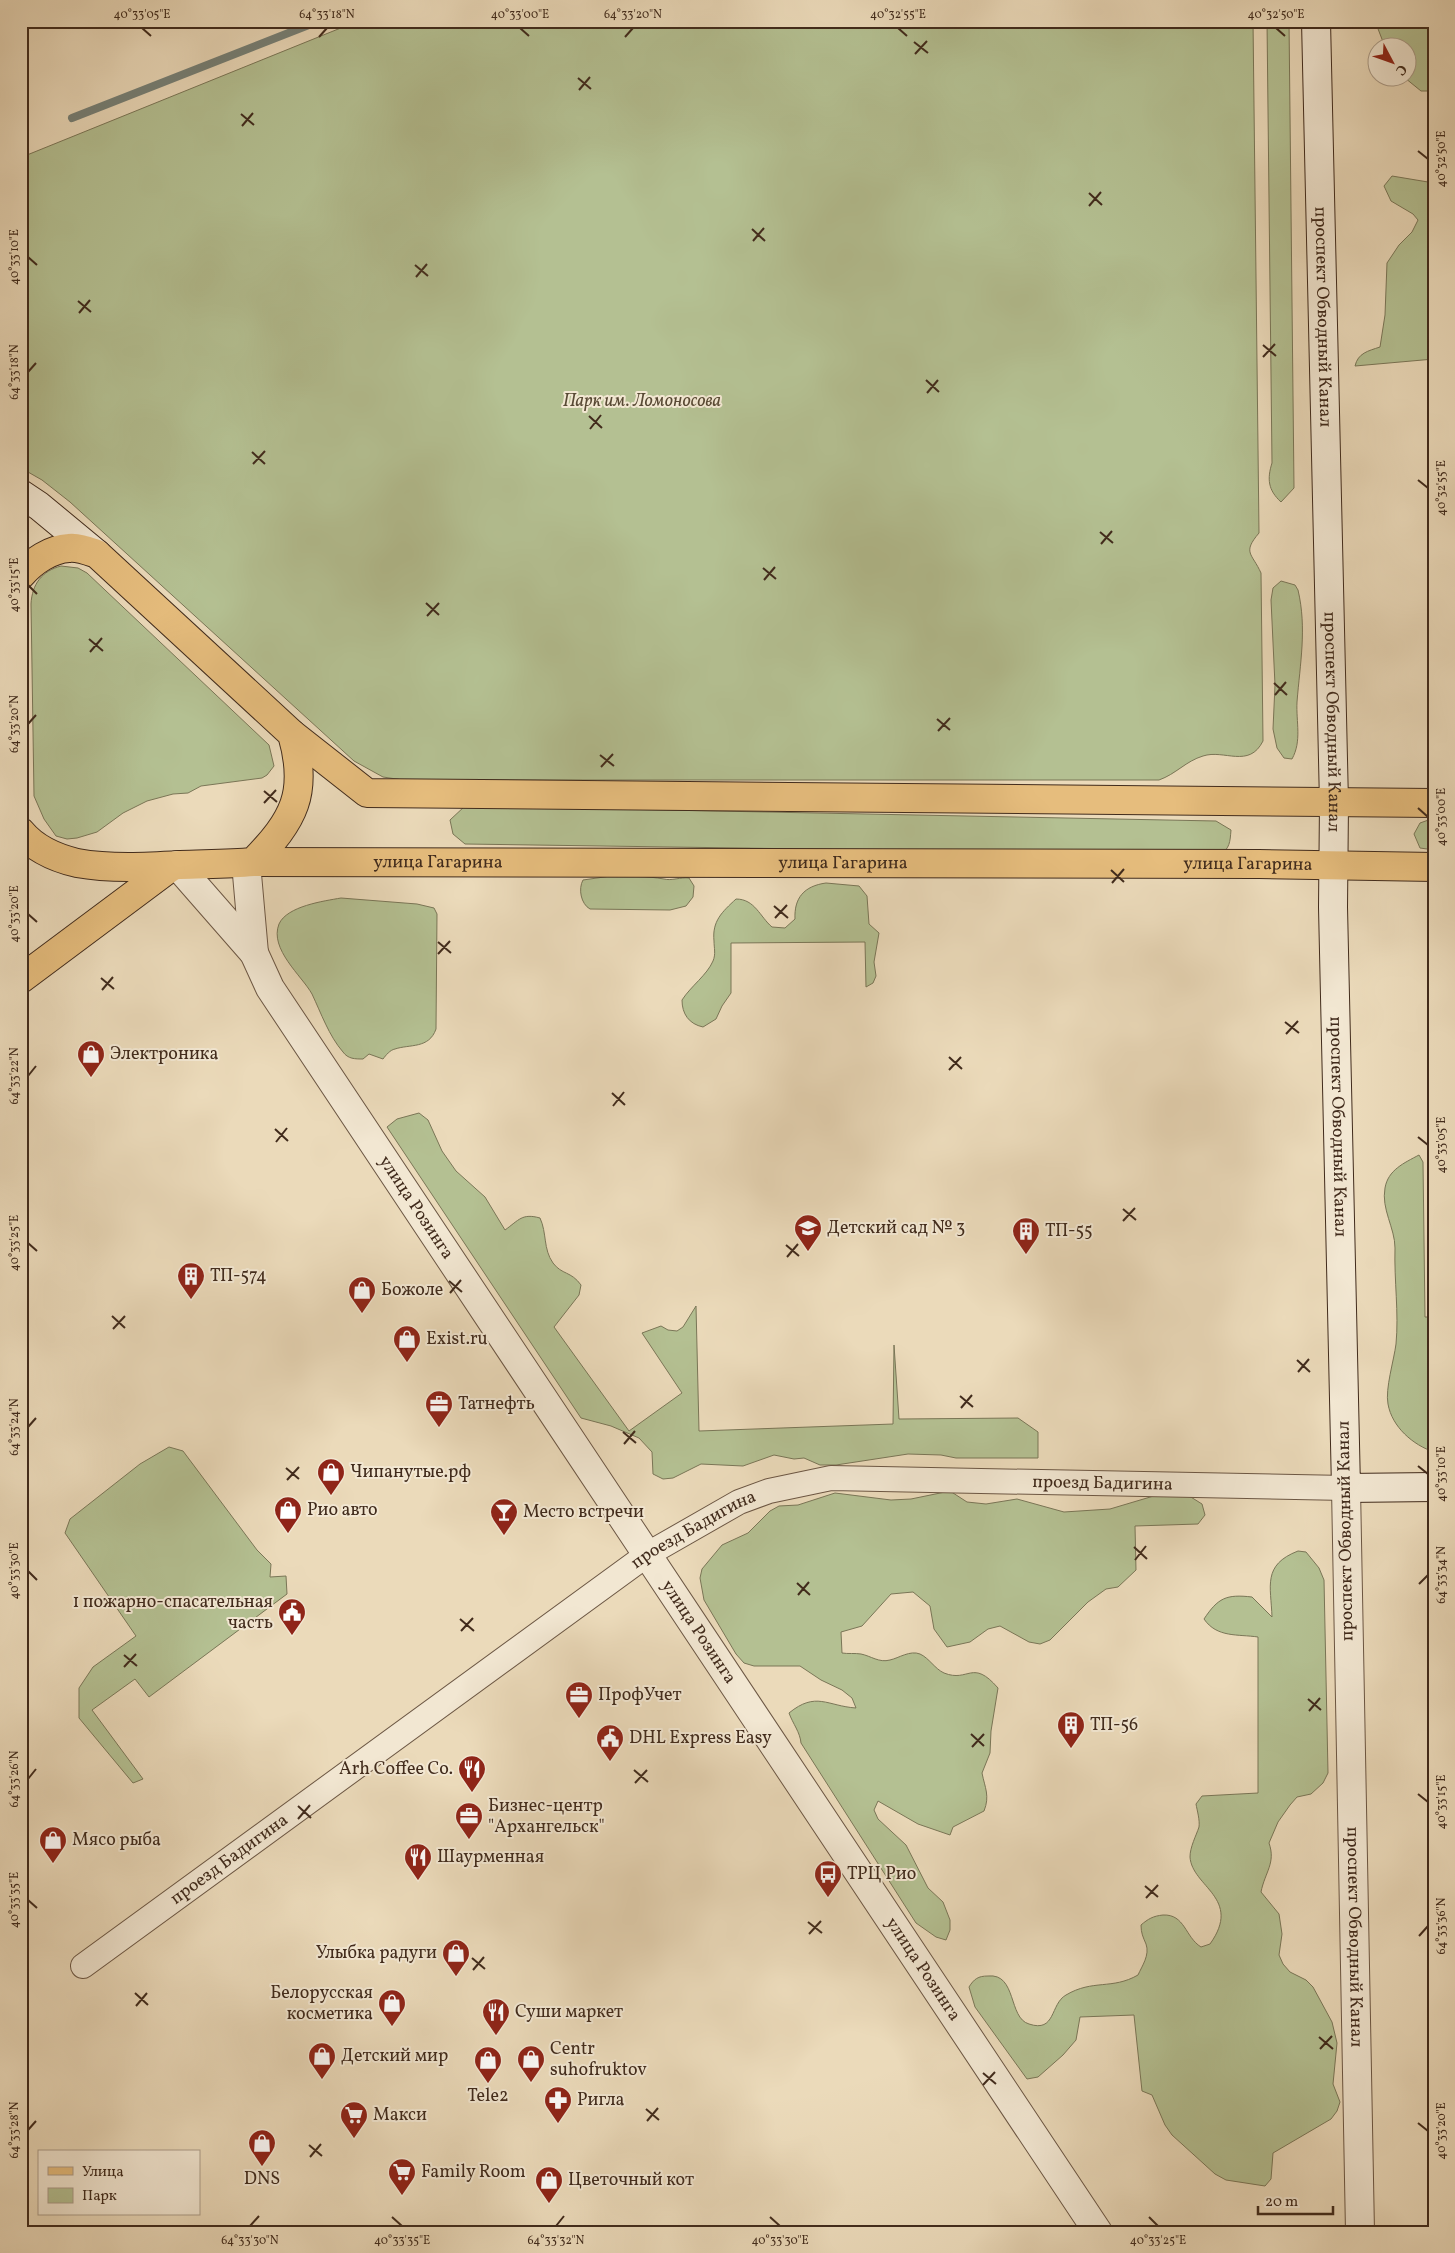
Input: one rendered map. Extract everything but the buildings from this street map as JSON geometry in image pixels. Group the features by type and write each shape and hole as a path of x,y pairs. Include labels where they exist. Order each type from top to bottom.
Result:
{"main road":[{"path":"21,575 37,560 60,550 70,548 97,554 292,734 367,793 1434,803"},
{"path":"249,863 273,843 281,832 295,804 299,769 292,734"},
{"name":"улица Гагарина","path":"21,832 44,852 77,863 174,866 249,863 1332,865 1434,867"},
{"path":"21,979 174,866"}],"street":[{"name":"проспект Обводный Канал","path":"1316,21 1334,803 1332,865 1360,2232"},
{"path":"21,494 40,506 97,554"},
{"path":"249,863 254,953"},
{"path":"174,866 254,953"},
{"name":"улица Розинга","path":"254,953 270,988 1098,2232"},
{"name":"проезд Бадигина","path":"83,1966 648,1554 739,1502 769,1491 831,1478 1346,1488 1434,1487"}],"green space":[{"name":"Парк им. Ломоносова","path":"358,21 1253,21 1259,533 1251,545 1250,553 1261,573 1263,741 1257,749 1251,754 1243,756 1211,754 1203,756 1159,780 403,780 383,777 354,761 70,502 42,480 21,468 21,25 25,39 27,155"},
{"path":"1267,21 1289,21 1294,488 1281,502 1273,493 1269,479 1272,463"},
{"path":"1375,21 1434,21 1434,91 1421,91 1417,88 1418,38 1382,38"},
{"path":"1392,176 1434,183 1434,359 1355,366 1361,355 1380,347 1385,315 1387,263 1399,245 1412,232 1418,220 1413,214 1391,201 1384,186"},
{"path":"61,566 78,568 87,573 269,745 274,766 267,775 262,778 201,786 188,793 173,794 147,801 123,813 97,832 67,839 56,836 44,819 34,796 31,604 33,590 39,579 48,571"},
{"path":"1281,581 1295,585 1298,590 1302,618 1302,646 1297,702 1298,738 1292,759 1284,758 1277,748 1273,729 1275,685 1271,600 1273,588"},
{"path":"465,806 1216,821 1231,830 1229,844 1220,855 465,844 453,834 450,820"},
{"path":"1434,818 1434,850 1420,848 1414,834 1420,823"},
{"path":"611,876 667,879 689,878 694,886 693,897 686,906 670,910 590,909 587,907 581,896 583,880"},
{"path":"826,883 859,886 867,896 869,924 879,933 874,962 876,976 873,983 866,987 865,942 731,943 731,993 716,1019 703,1027 698,1026 687,1018 683,1010 682,1000 707,971 713,961 716,922 726,908 736,899 743,900 753,905 772,927 785,928 795,919 796,905 802,894 812,887"},
{"path":"341,898 417,904 434,908 437,914 436,1029 429,1040 424,1043 393,1050 383,1059 369,1054 363,1059 354,1059 347,1056 329,1032 312,994 282,952 277,933 283,918 307,905"},
{"path":"419,1113 428,1120 442,1151 456,1171 485,1197 505,1230 517,1220 525,1217 540,1218 548,1252 553,1263 560,1270 574,1277 581,1285 579,1295 554,1327 629,1431 682,1393 642,1333 661,1326 668,1330 677,1331 683,1327 696,1306 699,1431 893,1424 894,1345 899,1419 1018,1418 1038,1432 1038,1458 956,1458 941,1455 908,1454 836,1465 820,1465 804,1458 794,1459 774,1455 743,1466 701,1464 673,1478 663,1479 653,1474 652,1452 639,1438 611,1426 581,1418 387,1127 397,1119"},
{"path":"1419,1155 1423,1162 1425,1317 1434,1317 1434,1452 1419,1445 1405,1434 1390,1412 1387,1398 1396,1344 1397,1320 1394,1241 1386,1211 1385,1188 1389,1176 1393,1172 1402,1164"},
{"path":"169,1447 183,1451 257,1550 271,1564 270,1577 286,1576 287,1594 149,1697 135,1679 92,1710 143,1779 133,1783 79,1718 79,1688 93,1667 136,1636 65,1533 70,1519 140,1464"},
{"path":"950,1491 967,1502 986,1504 1017,1499 1064,1512 1110,1509 1157,1495 1186,1494 1202,1504 1205,1515 1198,1524 1135,1526 1136,1570 1118,1587 1106,1589 1088,1602 1050,1640 1040,1644 1029,1642 1000,1626 988,1629 970,1642 947,1647 934,1629 930,1606 913,1592 891,1594 862,1626 841,1632 842,1653 861,1654 886,1661 916,1653 923,1656 944,1673 952,1675 982,1674 998,1688 991,1731 990,1753 982,1773 987,1796 984,1811 953,1827 950,1835 918,1824 878,1801 874,1810 878,1819 906,1845 928,1888 943,1902 950,1920 950,1930 946,1940 936,1937 916,1923 801,1743 789,1713 798,1706 814,1701 856,1708 852,1698 842,1690 821,1680 800,1666 754,1666 744,1663 736,1654 704,1600 700,1578 702,1569 722,1545 748,1533 770,1511 779,1506 798,1505 835,1493 891,1500 911,1499"},
{"path":"1298,1551 1306,1552 1319,1568 1324,1580 1328,1773 1323,1783 1311,1794 1297,1797 1278,1822 1269,1843 1271,1862 1261,1892 1279,1914 1282,1934 1279,1955 1283,1964 1290,1972 1306,1980 1313,1987 1332,2022 1337,2043 1333,2084 1340,2102 1337,2111 1331,2119 1273,2153 1271,2179 1265,2186 1226,2180 1215,2174 1172,2135 1165,2125 1152,2095 1142,2091 1134,2015 1080,2017 1076,2040 1063,2055 1038,2077 1027,2079 975,2007 969,1987 979,1977 997,1977 1004,1981 1022,2020 1029,2024 1044,2025 1052,2016 1061,1999 1066,1995 1085,1987 1129,1980 1138,1975 1147,1952 1141,1925 1151,1918 1163,1915 1176,1918 1191,1938 1201,1947 1210,1944 1219,1928 1221,1915 1219,1904 1199,1877 1190,1857 1192,1845 1199,1827 1196,1804 1202,1796 1258,1793 1258,1637 1222,1632 1209,1625 1204,1619 1218,1602 1236,1596 1252,1597 1272,1617 1270,1586 1274,1570 1279,1563"}],"waterway":[{"path":"72,118 319,21"}],"place":[{"name":"Электроника","path":"91,1078"},
{"name":"Детский сад № 3","path":"808,1252"},
{"name":"ТП-55","path":"1026,1255"},
{"name":"ТП-574","path":"191,1300"},
{"name":"Божоле","path":"362,1314"},
{"name":"Exist.ru","path":"407,1363"},
{"name":"Татнефть","path":"439,1428"},
{"name":"Чипанутые.рф","path":"331,1496"},
{"name":"Рио авто","path":"288,1534"},
{"name":"Место встречи","path":"504,1536"},
{"name":"1 пожарно-спасательная часть","path":"292,1636"},
{"name":"ПрофУчет","path":"579,1719"},
{"name":"ТП-56","path":"1071,1749"},
{"name":"DHL Express Easy","path":"610,1762"},
{"name":"Arh Coffee Co.","path":"472,1793"},
{"name":"Бизнес-центр \"Архангельск\"","path":"469,1840"},
{"name":"Мясо рыба","path":"53,1864"},
{"name":"Шаурменная","path":"418,1881"},
{"name":"ТРЦ Рио","path":"828,1898"},
{"name":"Улыбка радуги","path":"456,1977"},
{"name":"Белорусская косметика","path":"392,2027"},
{"name":"Суши маркет","path":"496,2036"},
{"name":"Детский мир","path":"322,2080"},
{"name":"Centr suhofruktov","path":"531,2083"},
{"name":"Tele2","path":"488,2084"},
{"name":"Ригла","path":"558,2124"},
{"name":"Макси","path":"354,2139"},
{"name":"DNS","path":"262,2167"},
{"name":"Family Room","path":"402,2196"},
{"name":"Цветочный кот","path":"549,2204"}]}
